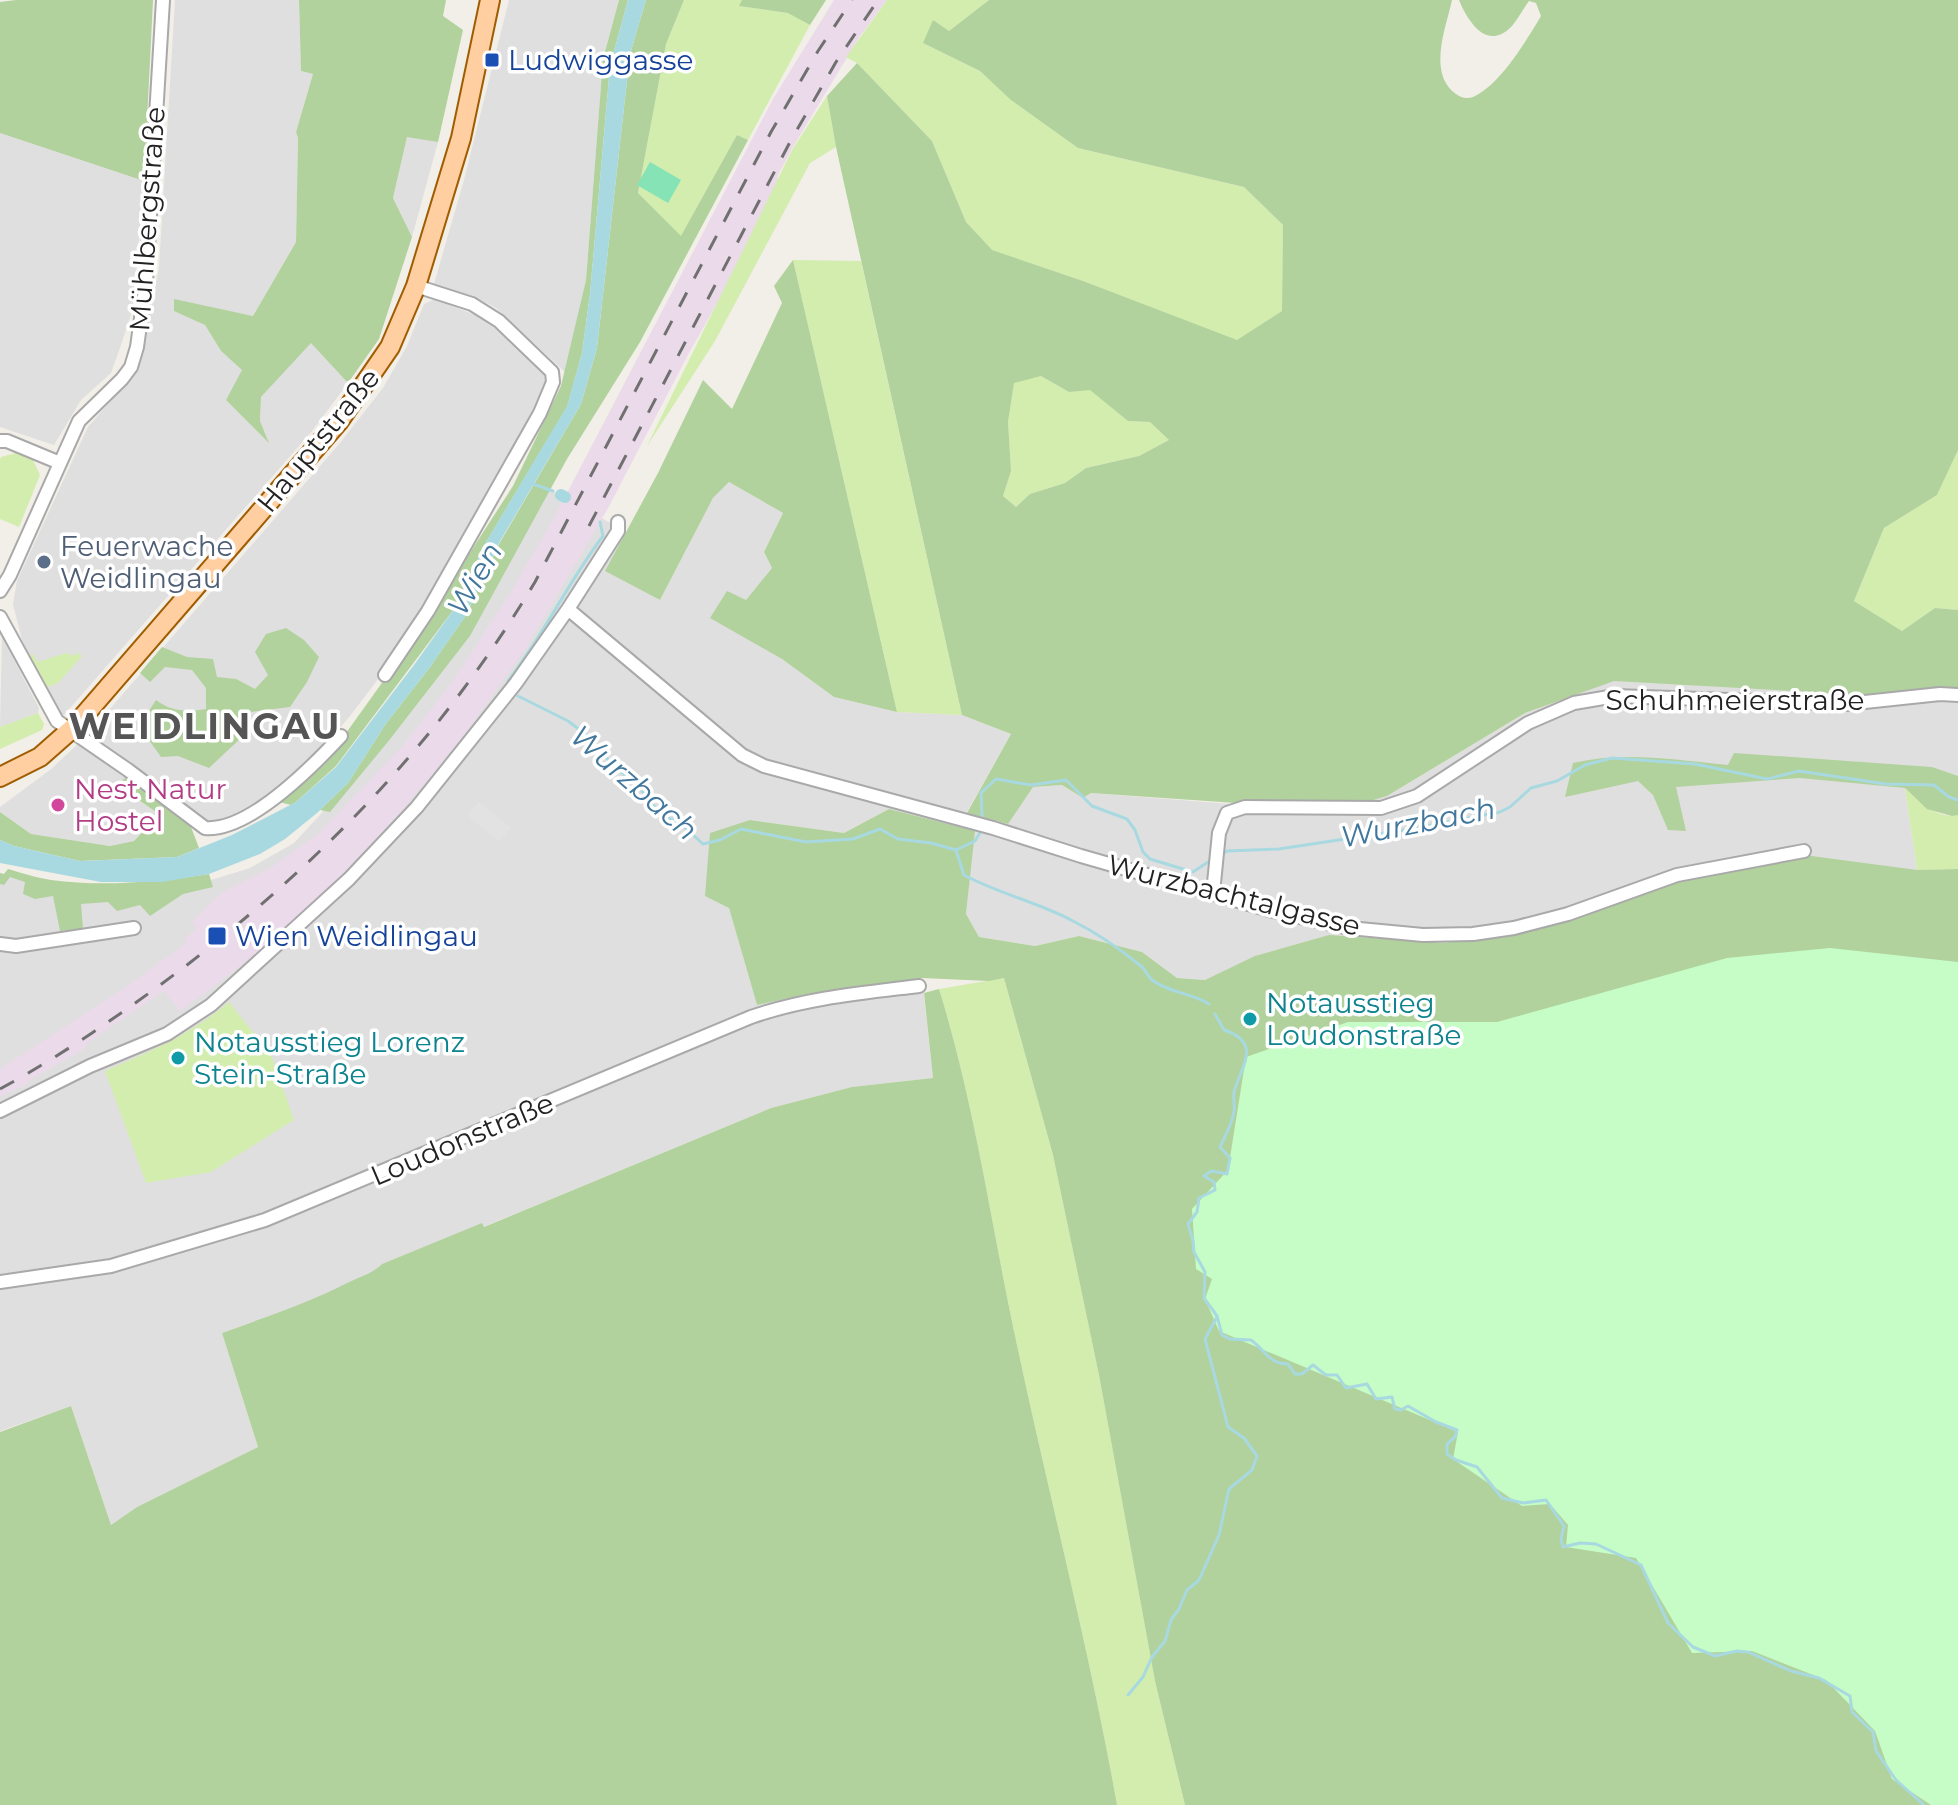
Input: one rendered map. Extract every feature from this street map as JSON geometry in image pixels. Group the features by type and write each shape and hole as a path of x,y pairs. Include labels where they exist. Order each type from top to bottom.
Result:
{"main road":[{"name":"Hauptstraße","path":"0,777 40,757 69,731 339,421 390,347 416,286 461,138 490,0"}],"street":[{"name":"Mühlbergstraße","path":"0,591 79,421 122,379 131,367 137,347 146,282 163,0"},
{"path":"385,675 428,611 540,413 553,382 552,372 499,321 472,304 416,286"},
{"path":"0,441 7,441 60,463"},
{"path":"0,1111 90,1066 167,1034 195,1017 359,869 417,807 516,683 618,531 618,522"},
{"name":"Wurzbachtalgasse","path":"568,609 742,755 764,766 993,828 1273,911 1349,928 1423,935 1473,934 1541,922 1677,875 1804,851"},
{"path":"1,624 51,713 69,731 128,770 205,828 212,829 239,819 269,802 309,771 341,736"},
{"name":"Schuhmeierstraße","path":"1213,893 1219,833 1227,813 1245,807 1381,808 1417,796 1528,723 1574,703 1615,696 1846,704 1940,694 1958,695"},
{"path":"0,944 16,946 134,928"},
{"name":"Loudonstraße","path":"0,1282 111,1266 265,1220 751,1017 784,1006 919,986"}],"shaded area":[{"path":"175,0 299,0 301,71 313,74 296,132 296,242 253,316 175,300 205,325 221,351 243,370 226,400 268,440 260,421 261,397 311,342 348,383 312,431 64,715 60,715 22,640 13,604 17,581 88,427 138,369 159,268"},
{"path":"509,0 619,0 603,59 586,280 566,373 496,308 477,298 434,284 464,180"},
{"path":"834,0 887,0 860,36 793,147 778,175 777,190 740,263 607,510 526,648 459,742 397,816 333,883 266,945 221,981 180,1011 164,991 80,1051 26,1085 0,1096 0,1069 129,985 185,944 186,938 197,928 192,922 221,893 272,867 318,834 401,748 453,681 511,592 554,518 773,99"},
{"path":"0,133 144,181 133,308 122,342 111,373 81,400 54,445 0,427"},
{"path":"407,136 438,142 412,237 393,198"},
{"path":"435,299 480,317 512,341 543,369 546,386 425,608 385,670 350,716 304,770 262,801 218,824 205,820 179,799 173,802 134,765 90,736 90,732 340,443 383,388 407,346 424,304"},
{"path":"729,482 783,513 764,552 772,568 746,600 782,659 834,697 897,712 962,715 1011,734 967,812 1007,824 1033,787 1062,785 1083,798 1091,793 1231,804 1387,796 1525,713 1614,680 1863,695 1958,688 1958,815 1905,789 1917,870 1556,920 1445,943 1348,935 1205,980 1177,978 1142,952 1079,936 1035,946 979,937 966,915 974,831 889,809 844,833 750,820 729,908 757,1005 807,994 922,978 933,1078 852,1087 771,1108 483,1227 481,1224 382,1264 375,1272 351,1281 330,1294 222,1333 258,1447 137,1507 111,1525 71,1406 0,1431 0,874 135,893 211,880 250,868 294,843 391,738 470,636 548,489 627,532 606,571 660,600 713,498"},
{"path":"2,637 39,708 38,713 0,727"},
{"path":"79,743 125,778 118,786 163,816 151,829 146,827 134,841 110,846 31,834 0,812 0,807 50,770"},
{"path":"479,802 511,828 499,842 467,815"}],"green space":[{"path":"153,0 144,181 0,133 0,2"},
{"path":"299,0 446,0 443,16 463,30 438,142 407,137 393,198 412,237 379,339 348,383 311,343 261,397 260,421 269,443 226,400 242,370 221,351 205,325 174,311 174,299 253,316 296,242 296,132 313,74 301,71"},
{"path":"619,0 628,0 610,66 590,294 582,353 567,407 485,544 454,609 336,766 296,802 291,805 279,802 326,761 422,627 513,486 561,386 586,280 603,59"},
{"path":"646,0 684,0 666,44 638,193 681,236 737,135 748,140 640,342 567,459 470,636 330,812 320,810 348,783 385,725 466,615 499,544 581,404 597,348 630,54"},
{"path":"684,0 742,0 740,6 789,13 810,25 748,140 737,135 681,237 638,193 666,44"},
{"path":"742,0 826,0 810,25 788,13 739,6"},
{"path":"887,0 989,0 949,31 923,43 980,71 1012,100 1078,148 1244,187 1283,225 1282,311 1237,341 1083,281 991,250 966,222 932,141 857,63 846,57"},
{"path":"989,0 1452,0 1441,50 1442,74 1456,94 1469,98 1483,91 1502,73 1541,16 1536,3 1529,1 1510,28 1493,36 1478,30 1459,0 1958,0 1958,450 1937,495 1884,528 1854,601 1902,631 1935,608 1958,610 1958,688 1863,695 1614,681 1525,713 1387,796 1363,803 1265,805 1091,793 1083,798 1062,785 1033,787 1008,824 967,813 1011,734 962,715 827,96 857,63 932,141 966,222 992,250 1237,340 1282,311 1283,225 1244,187 1078,148 1011,100 980,71 923,43 933,20 949,31","holes":["1041,376 1069,392 1090,390 1128,421 1150,422 1169,440 1139,456 1086,468 1065,483 1030,494 1016,507 1003,496 1011,471 1008,422 1014,383"]},
{"path":"827,96 836,147 810,163 715,341 647,446 792,150"},
{"path":"650,162 681,180 668,203 637,185"},
{"path":"793,260 861,261 962,715 897,712"},
{"path":"793,260 897,712 834,697 782,659 710,618 727,591 746,600 772,568 764,552 783,513 729,482 713,498 660,600 605,571 658,473 703,380 732,409 782,303 774,286"},
{"path":"1041,376 1069,392 1090,389 1128,421 1150,422 1169,440 1139,456 1086,468 1065,483 1030,494 1016,507 1003,496 1011,471 1008,422 1014,382"},
{"path":"1958,450 1958,610 1935,608 1902,631 1854,601 1884,528 1937,495"},
{"path":"20,452 32,458 40,475 19,527 0,519 0,460 1,457"},
{"path":"286,628 304,640 319,657 290,707 251,712 242,737 209,768 178,756 161,757 139,726 156,700 180,710 206,709 206,688 192,670 165,667 150,682 140,673 162,647 187,657 213,659 217,677 236,679 255,689 268,675 255,652 266,634"},
{"path":"76,652 82,656 58,683 47,687 30,655 33,654 38,662 66,653 75,656"},
{"path":"38,713 44,724 42,730 0,749 0,727"},
{"path":"1734,753 1932,767 1958,776 1958,815 1927,809 1905,788 1800,778 1676,787 1686,831 1668,830 1653,795 1638,781 1565,797 1573,763 1631,757 1728,765"},
{"path":"125,778 191,827 199,848 177,857 80,861 0,840 0,812 31,834 110,846 134,841 162,816 117,785"},
{"path":"1905,788 1936,812 1958,815 1958,869 1917,870"},
{"path":"889,809 975,831 966,914 979,937 1035,946 1079,936 1142,952 1177,978 1205,980 1255,956 1329,935 1445,943 1556,920 1686,872 1804,855 1917,870 1958,869 1958,1805 1185,1805 1155,1681 1099,1375 1053,1155 1004,978 989,981 922,978 807,994 757,1005 729,908 705,896 710,833 750,820 844,833"},
{"path":"8,869 46,879 90,883 150,881 209,874 213,887 183,894 150,916 140,905 117,911 108,902 81,904 83,929 60,931 53,896 35,899 23,894 25,882 10,877 4,885 0,884 0,873 4,874"},
{"path":"1830,948 1958,962 1958,1805 1931,1805 1892,1779 1875,1731 1826,1680 1752,1651 1692,1653 1636,1558 1566,1547 1568,1525 1550,1504 1522,1506 1453,1459 1458,1432 1219,1331 1205,1299 1212,1279 1196,1269 1192,1209 1228,1170 1246,1057 1348,1022 1497,1022 1727,958"},
{"path":"1004,978 1053,1155 1099,1375 1155,1681 1185,1805 1117,1805 1092,1679 1021,1365 969,1106 939,989"},
{"path":"939,989 969,1106 1021,1365 1092,1679 1117,1805 0,1805 0,1432 71,1406 111,1525 137,1507 258,1447 222,1333 318,1297 370,1273 382,1264 482,1223 484,1227 771,1108 852,1087 933,1078 924,993"},
{"path":"229,1002 271,1055 294,1120 211,1172 146,1183 105,1071 184,1033"}],"water":[{"name":"Wien","path":"628,0 646,0 630,54 597,348 581,404 499,543 466,615 385,725 348,783 285,839 260,854 209,874 162,882 101,882 0,863 0,840 80,861 177,857 232,835 296,802 336,767 414,665 454,609 485,544 567,406 582,353 590,294 610,66"}],"waterway":[{"name":"Wurzbach","path":"530,483 553,491"},
{"name":"Wurzbach","path":"561,495 565,497"},
{"name":"Wurzbach","path":"509,685 508,681 603,536 600,522"},
{"name":"Wurzbach","path":"518,696 568,721 593,740 613,766 636,783 660,814 681,824 703,844 720,840 741,829 806,842 853,839 880,829 898,839 956,850 975,841 981,831"},
{"name":"Wurzbach","path":"1221,855 1227,851 1279,849 1411,829 1500,812 1531,788 1557,781 1585,765 1612,758 1695,764 1767,779 1799,771 1886,784 1934,785 1958,800"},
{"name":"Wurzbach","path":"982,816 981,793 996,779 1031,785 1066,780 1092,806 1127,819 1143,852 1150,859 1193,872 1211,860"},
{"path":"956,850 964,875 1082,926 1133,960 1159,984 1209,1004"},
{"path":"1215,1014 1224,1030 1243,1042 1246,1056 1234,1092 1232,1120 1220,1147 1230,1158 1227,1174 1211,1171 1204,1176 1214,1182 1215,1190 1199,1198 1197,1212 1188,1224 1194,1252 1205,1272 1204,1298 1217,1316 1222,1335 1230,1339 1251,1340 1272,1359 1288,1364 1295,1374 1302,1374 1313,1365 1326,1375 1337,1375 1346,1388 1367,1384 1376,1399 1392,1397 1395,1409 1408,1406 1457,1430 1455,1437 1447,1444 1447,1454 1477,1467 1502,1498 1523,1503 1546,1500 1564,1526 1563,1547 1580,1543 1596,1544 1641,1565 1668,1623 1693,1647 1715,1656 1748,1652 1791,1671 1819,1678 1850,1696 1852,1712 1873,1732 1876,1751 1896,1780 1924,1805"},
{"path":"1128,1695 1165,1641 1171,1620 1187,1590 1199,1580 1219,1535 1229,1489 1252,1470 1257,1456 1244,1438 1228,1427 1205,1339 1217,1317"}],"railway":[{"path":"0,1089 119,1015 187,965 288,881 379,790 461,692 535,582 771,132 852,0"},
{"path":"589,526 790,142 836,62 878,0"}],"place":[{"name":"Ludwiggasse","path":"492,60"},
{"name":"Feuerwache Weidlingau","path":"44,562"},
{"name":"Nest Natur Hostel","path":"58,805"},
{"name":"Wien Weidlingau","path":"217,936"},
{"name":"Notausstieg Loudonstraße","path":"1250,1019"},
{"name":"Notausstieg Lorenz Stein-Straße","path":"178,1058"}],"district":[{"name":"WEIDLINGAU","path":"205,726"}]}
